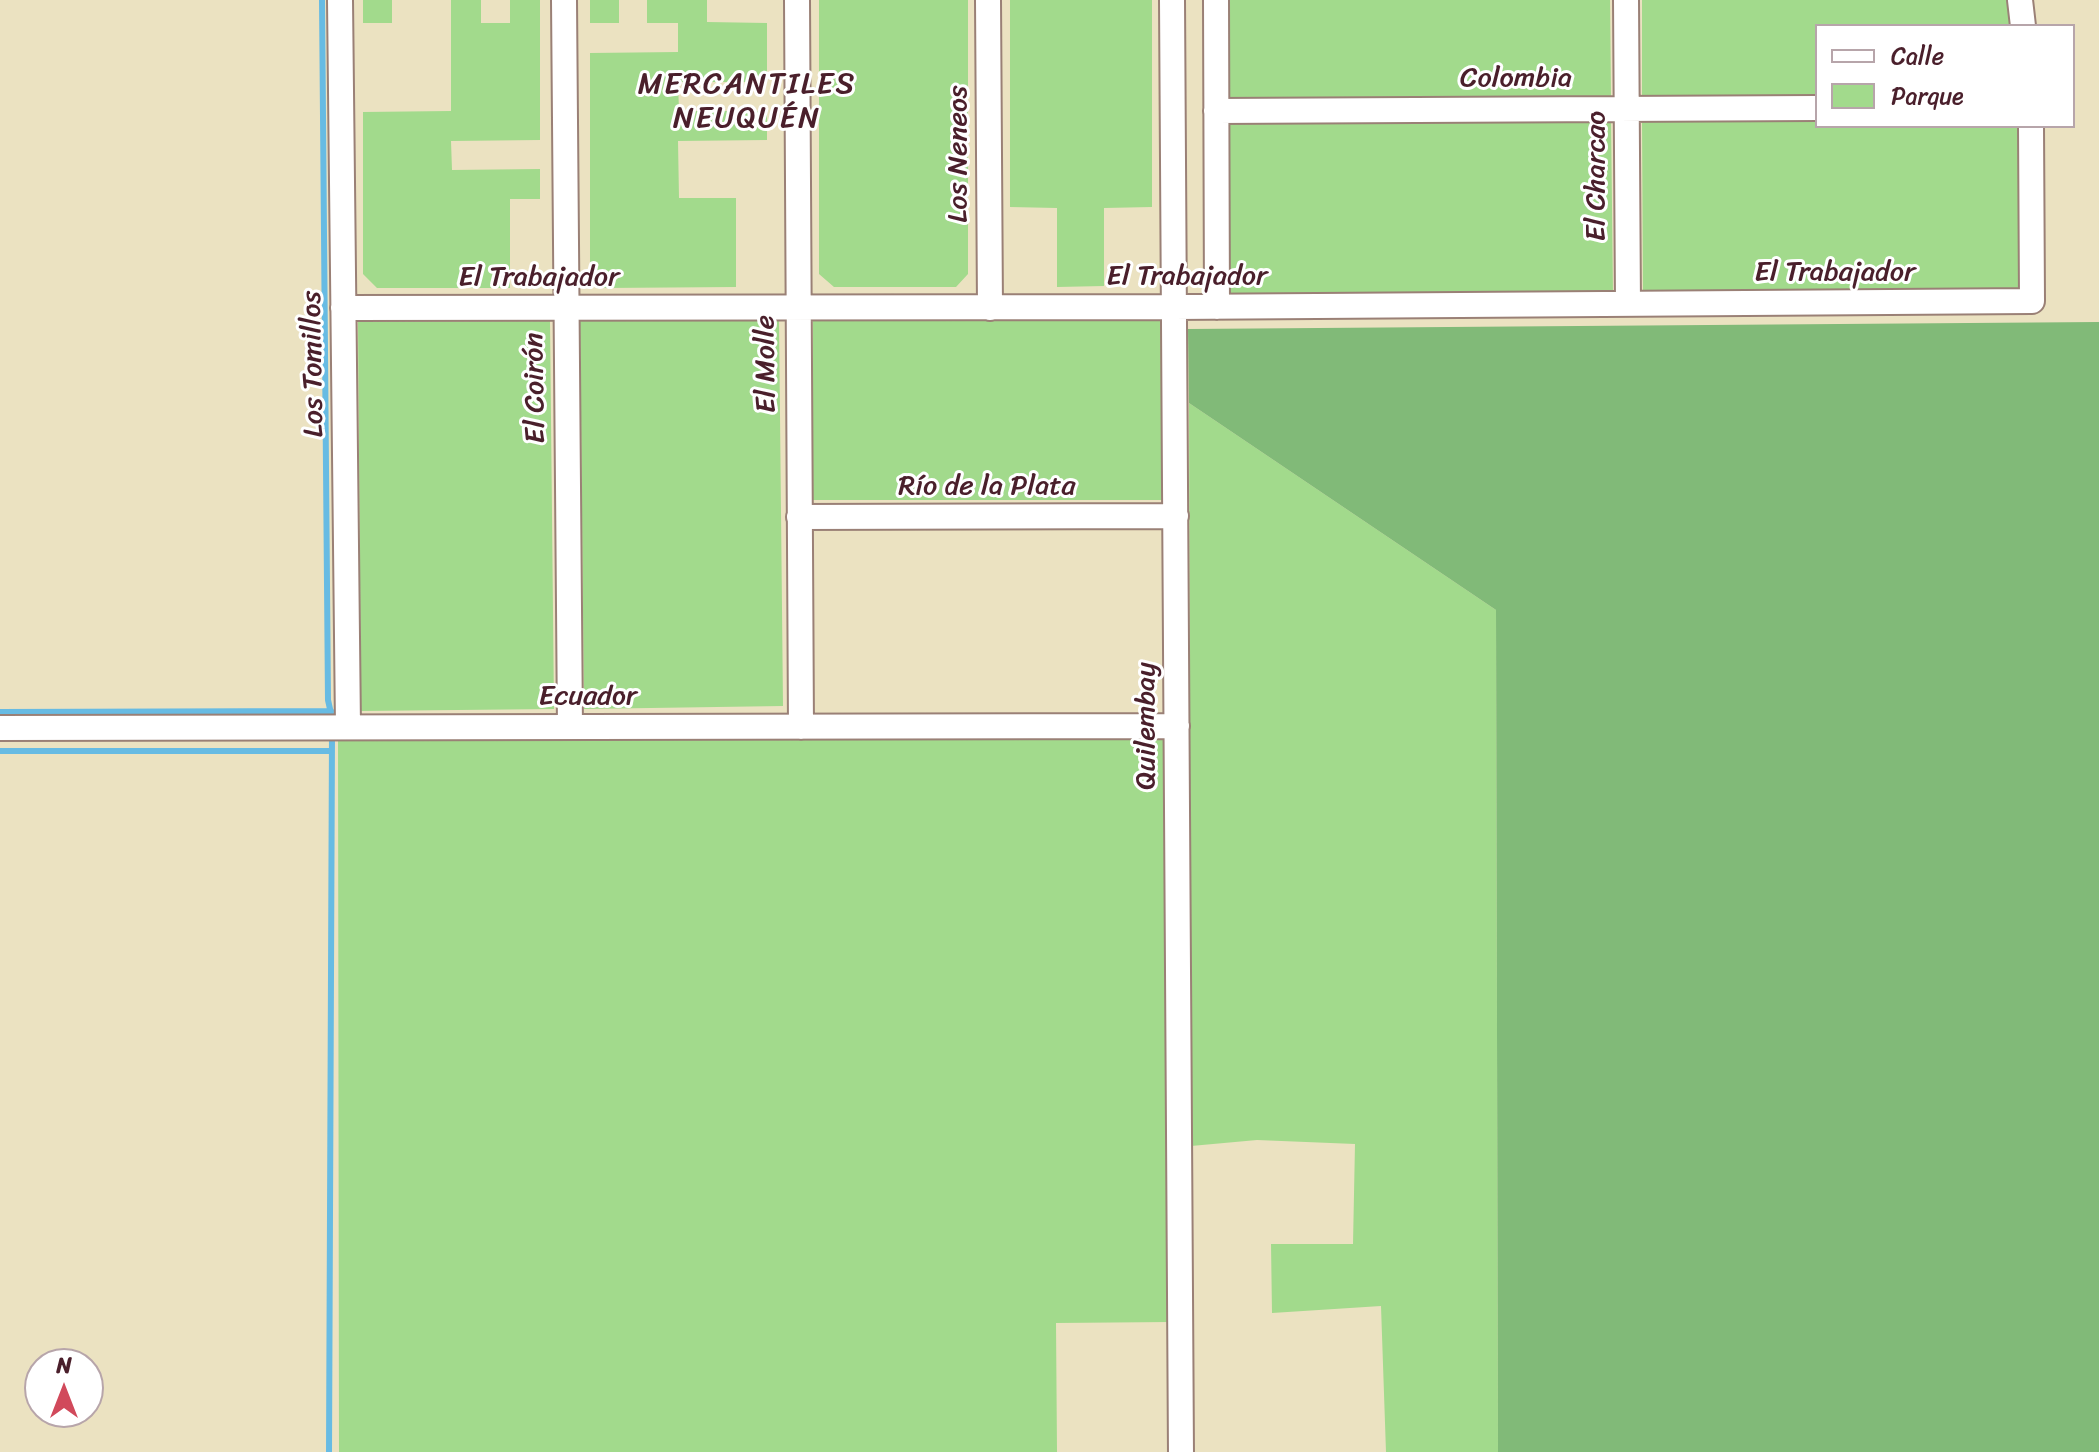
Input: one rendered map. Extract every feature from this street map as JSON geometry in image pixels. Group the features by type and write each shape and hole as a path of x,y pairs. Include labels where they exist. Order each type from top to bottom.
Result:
{"street":[{"name":"Los Tomillos","path":"340,0 348,727"},
{"name":"El Coirón","path":"564,0 570,727"},
{"name":"El Molle","path":"797,0 796,308 801,727"},
{"name":"Los Neneos","path":"988,0 990,308"},
{"name":"Quilembay","path":"1172,0 1181,1452"},
{"path":"1216,0 1217,307"},
{"name":"El Charcao","path":"1626,0 1628,304"},
{"path":"2020,0 2023,24"},
{"name":"Colombia","path":"1216,111 1815,108"},
{"name":"El Trabajador","path":"343,308 990,308 2032,301 2031,128"},
{"name":"Río de la Plata","path":"799,517 1176,516"},
{"name":"Ecuador","path":"0,728 1177,726"}],"green space":[{"path":"363,0 392,0 392,23 363,23"},
{"path":"451,0 481,0 481,23 510,23 510,0 540,0 540,140 451,141 452,170 540,169 540,199 510,199 510,288 377,288 363,274 363,112 451,111"},
{"path":"590,0 619,0 619,23 590,23"},
{"path":"647,0 707,0 707,22 767,23 767,82 678,82 679,111 767,111 767,140 678,141 679,198 736,198 736,287 604,288 590,273 590,53 678,52 678,23 647,23"},
{"path":"819,0 968,0 968,274 956,287 834,287 819,274"},
{"path":"1010,0 1152,0 1152,207 1104,208 1104,286 1057,287 1057,208 1010,207"},
{"path":"1225,0 1610,0 1611,98 1226,101"},
{"path":"1642,0 2009,0 2012,24 1815,24 1815,98 1642,100"},
{"path":"1611,118 1613,294 1228,297 1226,121"},
{"path":"1815,120 1815,128 2023,128 2023,294 1643,297 1642,121"},
{"path":"779,318 783,706 584,709 580,321"},
{"path":"550,321 554,709 361,711 358,322"},
{"path":"813,321 1163,321 1163,500 813,500"},
{"path":"2099,322 2099,1452 1498,1452 1496,610 1189,403 1188,329"},
{"path":"1189,403 1496,610 1498,1452 1386,1452 1381,1306 1272,1313 1271,1244 1353,1244 1355,1144 1257,1140 1191,1146"},
{"path":"1163,739 1170,1322 1056,1323 1057,1452 339,1452 338,740"}],"waterway":[{"path":"322,0 328,700 332,718"},
{"path":"0,712 331,711"},
{"path":"329,1452 332,735"},
{"path":"0,751 332,751"}],"district":[{"name":"MERCANTILES NEUQUÉN","path":"747,102"}]}
